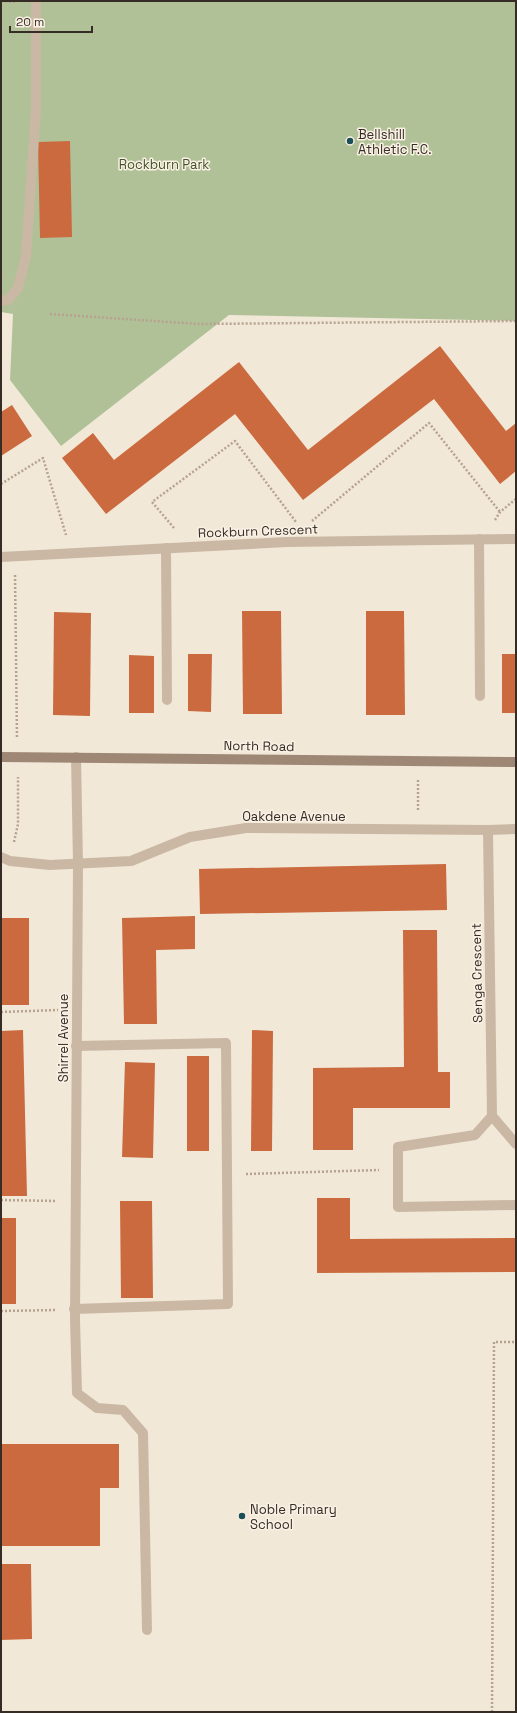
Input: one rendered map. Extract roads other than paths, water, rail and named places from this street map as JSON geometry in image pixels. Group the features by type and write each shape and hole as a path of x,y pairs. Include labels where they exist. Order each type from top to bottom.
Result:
{"main road":[{"name":"North Road","path":"1,757 516,762"}],"street":[{"path":"1,301 8,300 18,288 26,256 36,109 36,2"},
{"path":"479,539 480,696"},
{"name":"Rockburn Crescent","path":"1,557 286,542 516,539"},
{"path":"166,548 167,700"},
{"name":"Shirrel Avenue","path":"76,757 78,864 75,1314 77,1394 97,1408 123,1410 143,1433 148,1630"},
{"name":"Oakdene Avenue","path":"6,859 50,865 131,861 190,837 246,828 418,830 516,829"},
{"name":"Senga Crescent","path":"488,830 492,1116"},
{"path":"75,1314 228,1304 226,1043 76,1046"},
{"path":"516,1144 492,1116 475,1135 398,1147 398,1207 516,1205"}],"place":[{"name":"Bellshill Athletic F.C.","path":"350,141"},
{"name":"Noble Primary School","path":"242,1516"}],"park label":[{"name":"Rockburn Park","path":"164,164"}]}
